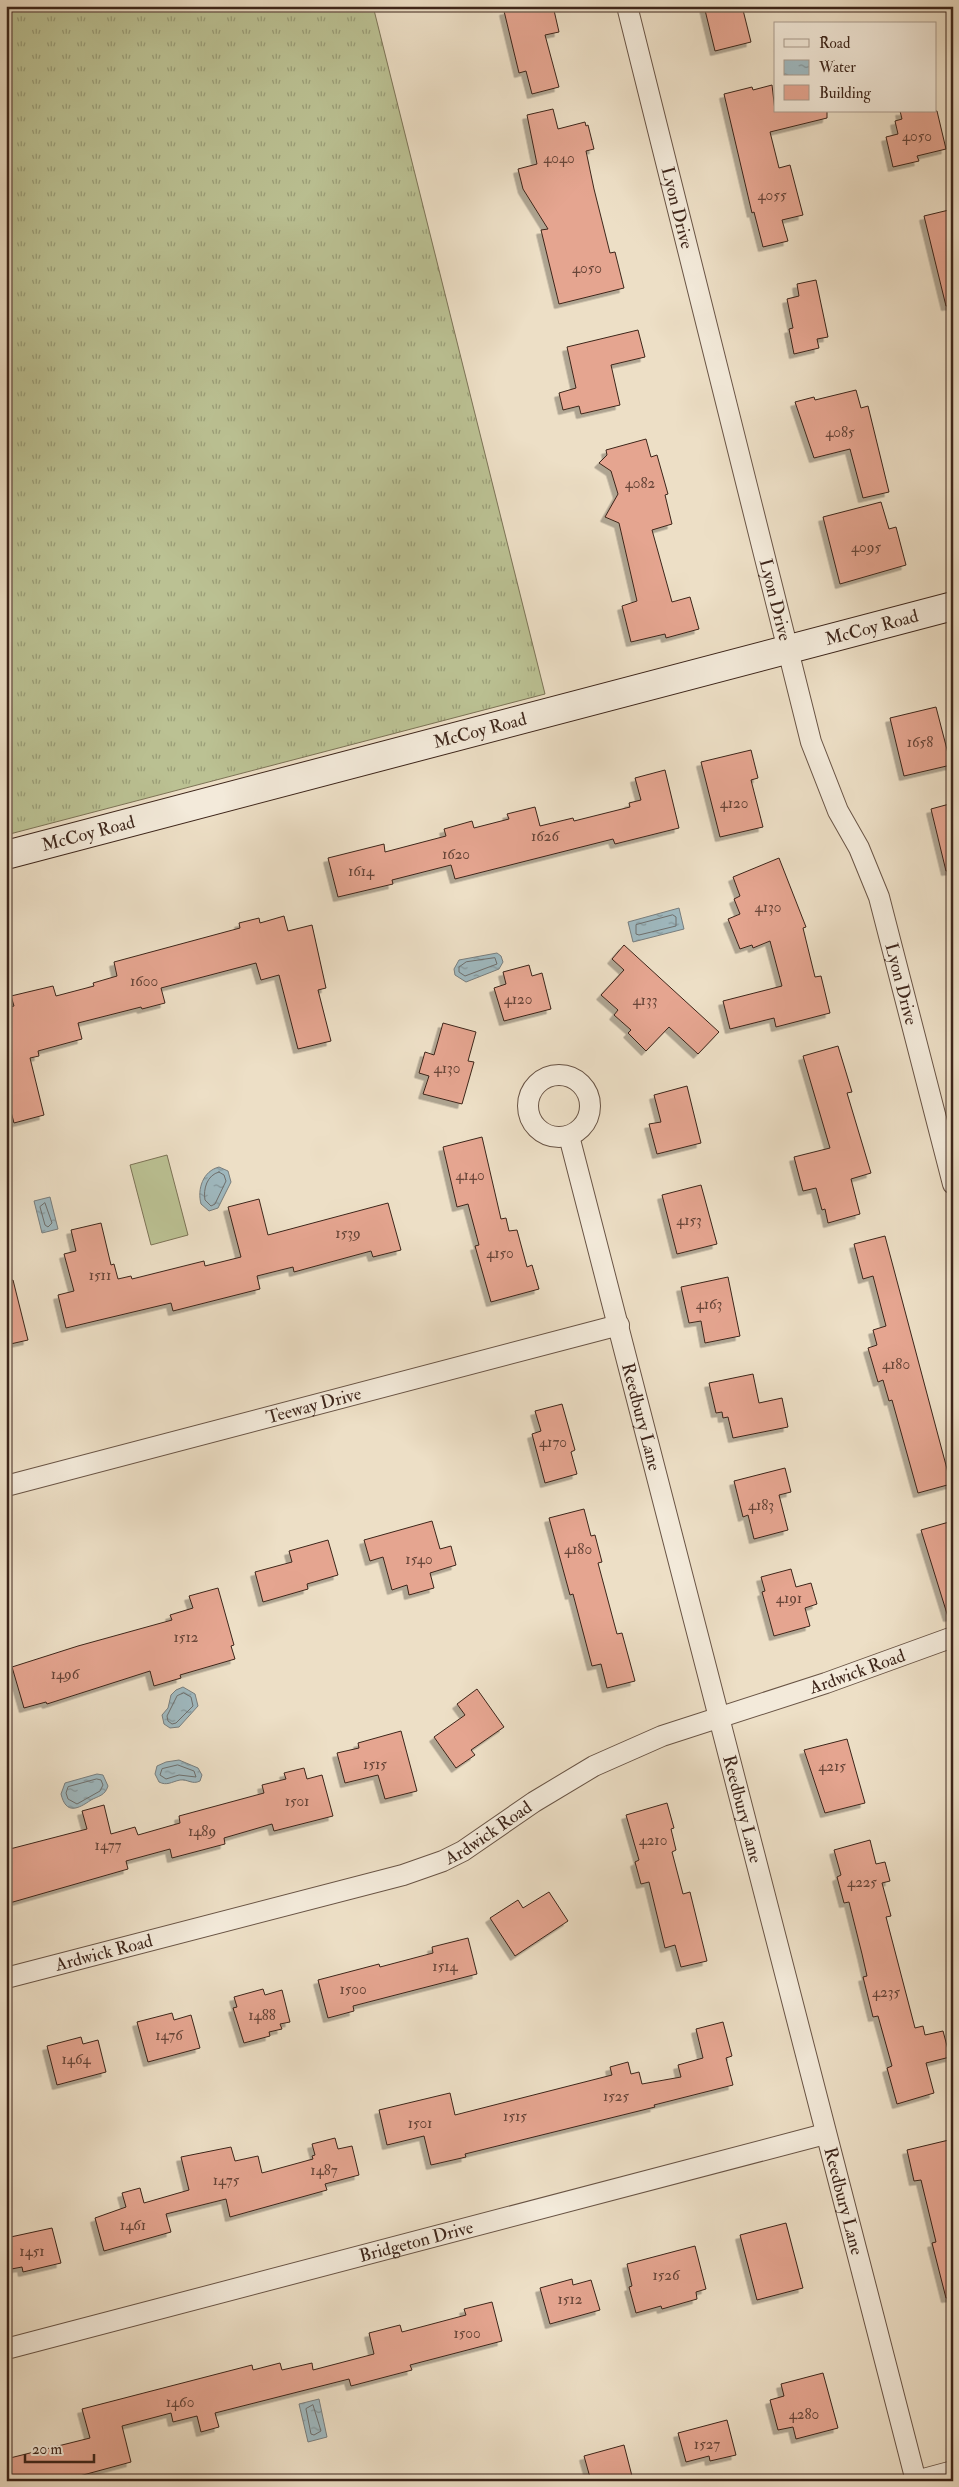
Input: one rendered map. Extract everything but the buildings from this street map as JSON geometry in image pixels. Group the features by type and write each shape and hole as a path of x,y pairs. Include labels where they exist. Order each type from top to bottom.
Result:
{"main road":[{"name":"McCoy Road","path":"6,855 953,606"}],"street":[{"name":"Lyon Drive","path":"627,6 811,742 823,778 838,811 859,848 879,897 953,1184"},
{"name":"Reedbury Lane","path":"569,1136 916,2481"},
{"name":"Teeway Drive","path":"6,1486 619,1325"},
{"name":"Ardwick Road","path":"6,1978 403,1875 443,1861 463,1851 534,1802 594,1766 662,1736 826,1684 953,1637"},
{"name":"Bridgeton Drive","path":"6,2349 825,2134"},
{"path":"916,2481 953,2471"}],"green space":[{"path":"6,6 373,6 545,694 6,835"},
{"path":"167,1155 188,1235 151,1245 130,1165"}],"water":[{"path":"679,908 684,929 633,942 628,922"},
{"path":"497,953 501,956 503,962 499,969 466,982 455,975 454,969 459,960"},
{"path":"219,1167 228,1171 231,1182 218,1208 209,1211 201,1204 200,1192 202,1181 209,1172"},
{"path":"50,1197 58,1229 42,1233 34,1201"},
{"path":"183,1687 195,1694 198,1706 179,1727 170,1728 164,1724 162,1715 168,1708 171,1695"},
{"path":"179,1760 198,1768 202,1775 200,1781 180,1780 167,1784 159,1782 155,1774 157,1766"},
{"path":"97,1774 103,1775 108,1786 103,1794 82,1806 69,1808 63,1801 61,1794 65,1783"},
{"path":"319,2399 327,2437 308,2442 299,2404"}]}
